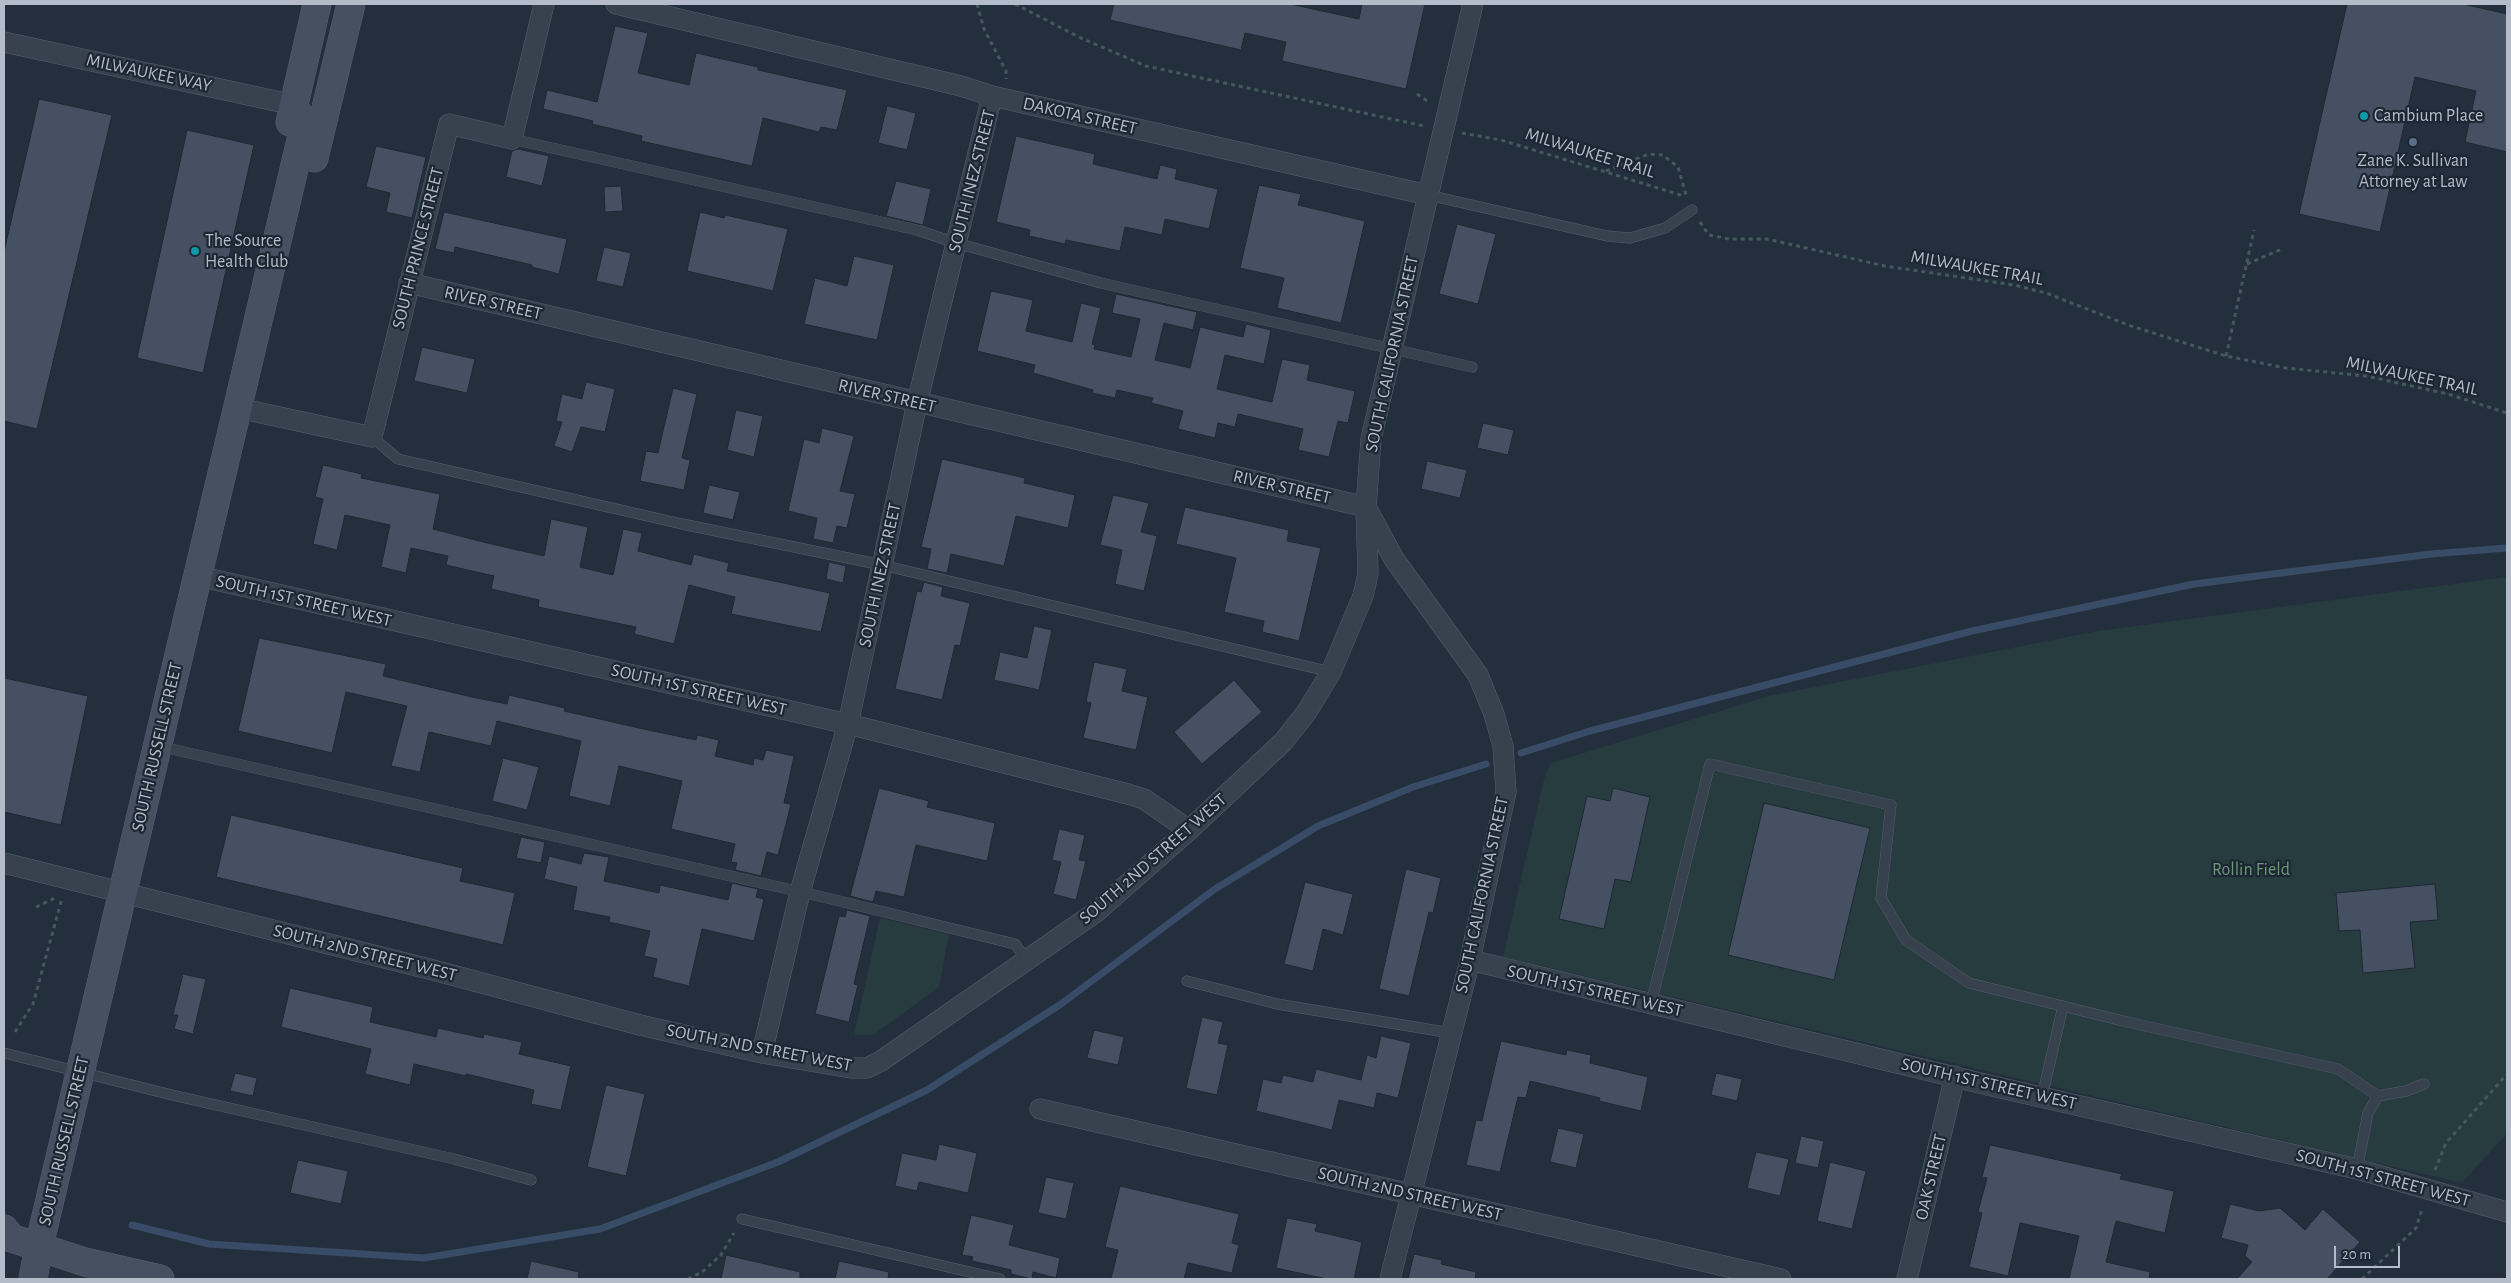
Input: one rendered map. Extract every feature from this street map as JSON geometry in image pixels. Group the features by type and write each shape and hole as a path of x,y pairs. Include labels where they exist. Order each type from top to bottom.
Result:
{"main road":[{"name":"SOUTH RUSSELL STREET","path":"284,214 279,185 282,156 317,4"},
{"name":"SOUTH RUSSELL STREET","path":"33,1279 80,1071 284,214 301,189 312,163 351,4"},
{"path":"6,1236 85,1262 160,1279"}],"street":[{"path":"512,139 544,4"},
{"name":"DAKOTA STREET","path":"616,4 961,86 999,89 1428,195"},
{"name":"SOUTH CALIFORNIA STREET","path":"1390,1279 1470,960 1506,792 1503,746 1494,714 1478,675 1394,559 1366,507 1371,439 1473,4"},
{"name":"MILWAUKEE WAY","path":"4,42 294,105"},
{"name":"SOUTH INEZ STREET","path":"762,1053 800,892 848,724 917,403 956,243 999,89"},
{"name":"SOUTH PRINCE STREET","path":"372,437 449,124 512,139"},
{"name":"RIVER STREET","path":"410,283 1366,507"},
{"path":"238,408 372,437"},
{"name":"SOUTH 2ND STREET WEST","path":"4,863 640,1025 762,1053 851,1068 867,1068 881,1061 1096,912 1189,830 1283,742 1306,714 1331,672 1363,596 1368,574 1366,507"},
{"name":"SOUTH 1ST STREET WEST","path":"198,576 848,724 1128,794 1144,799 1189,830"},
{"name":"SOUTH 1ST STREET WEST","path":"1470,960 2042,1097 2357,1168 2507,1212"},
{"name":"OAK STREET","path":"1907,1279 1955,1076"},
{"name":"SOUTH 2ND STREET WEST","path":"1040,1108 1780,1279"}],"lane":[{"path":"512,139 917,230 956,243 1101,282 1472,366"},
{"path":"1428,195 1614,237 1630,238 1664,228 1692,210"},
{"path":"372,437 398,459 682,524 882,565 1331,672"},
{"path":"158,746 800,892 1015,944 1028,960"},
{"path":"1651,1004 1710,764 1891,805 1882,898 1906,940 1969,983 2338,1069 2378,1096 2406,1091 2424,1084"},
{"path":"1187,981 1278,1004 1451,1034"},
{"path":"2042,1097 2063,1006"},
{"path":"4,1053 172,1095 454,1159 531,1180"},
{"path":"2357,1168 2368,1113 2378,1096"},
{"path":"742,1219 1000,1279"}],"path":[{"path":"977,4 984,29 1006,71 999,89"},
{"name":"MILWAUKEE TRAIL","path":"1015,4 1081,38 1146,66 1501,140 1606,171 1631,181 1686,196 1692,210 1709,235 1730,239 1767,239 1885,266 2014,285 2046,293 2131,326 2226,356 2286,368 2366,376 2448,394 2507,413"},
{"path":"1606,171 1628,160 1649,154 1663,155 1678,167 1686,196"},
{"path":"2226,356 2254,230"},
{"path":"2246,264 2282,249"},
{"path":"15,1032 33,1004 62,895 36,907"},
{"path":"2441,1155 2446,1143 2465,1119 2507,1074"},
{"path":"2362,1279 2416,1228 2421,1212"},
{"path":"688,1279 702,1272 722,1255 742,1219"}],"green space":[{"name":"Rollin Field","path":"2507,577 2507,1133 2462,1183 1503,957 1545,776 1551,763 1769,696 2098,631"},
{"path":"880,918 949,934 939,987 873,1035 854,1035"}],"building":[{"path":"1114,4 1290,4 1359,19 1362,4 1425,4 1406,89 1282,61 1286,42 1245,33 1241,50 1110,20"},
{"name":"Cambium Place","path":"2347,4 2463,4 2507,14 2507,152 2465,142 2476,91 2415,77 2380,232 2299,214"},
{"path":"615,26 648,33 638,73 689,85 696,53 758,67 758,70 847,90 837,130 821,127 819,132 763,118 752,166 641,141 642,136 592,124 593,121 543,109 547,90 597,102"},
{"path":"39,99 112,115 37,429 4,421 4,252"},
{"path":"887,106 916,113 907,150 878,143"},
{"name":"The Source Health Club","path":"187,130 254,145 203,373 137,358"},
{"path":"1016,136 1095,154 1093,164 1157,179 1160,165 1177,169 1175,179 1218,189 1209,229 1165,219 1162,235 1125,227 1120,251 1066,240 1065,244 1029,236 1030,230 996,222"},
{"path":"376,146 426,157 412,218 386,212 390,193 366,187"},
{"path":"518,149 549,156 542,186 506,177 512,151"},
{"path":"896,181 931,189 923,225 886,216"},
{"path":"1259,185 1301,194 1298,205 1365,221 1341,323 1277,308 1284,278 1240,268"},
{"path":"621,186 623,211 605,212 604,187"},
{"path":"444,212 567,239 559,274 532,267 532,265 455,247 454,253 435,249"},
{"path":"700,212 724,218 725,215 788,229 773,291 687,271"},
{"path":"1457,224 1496,234 1478,304 1439,294"},
{"path":"604,247 631,253 623,287 596,281"},
{"path":"854,256 894,265 877,340 804,324 815,278 847,286"},
{"path":"991,291 1033,300 1026,331 1072,342 1081,303 1101,308 1092,344 1095,345 1094,349 1131,357 1140,319 1112,313 1116,294 1197,312 1193,330 1164,323 1155,360 1190,368 1200,327 1243,337 1246,324 1271,330 1264,364 1225,355 1217,389 1272,402 1282,359 1310,365 1307,380 1355,391 1348,423 1338,421 1329,457 1298,450 1303,429 1238,414 1235,427 1218,423 1215,438 1178,429 1183,411 1151,403 1153,398 1117,390 1115,398 1092,393 1093,390 1033,373 1035,365 977,351"},
{"path":"422,347 475,359 467,393 414,381"},
{"path":"586,382 615,389 605,432 581,427 572,452 554,446 562,422 556,421 562,394 582,399"},
{"path":"673,388 697,394 682,458 690,460 684,490 640,481 646,451 658,453"},
{"path":"736,410 763,416 754,457 727,450"},
{"path":"1483,423 1514,430 1508,455 1477,448"},
{"path":"822,428 854,436 840,491 855,494 847,528 837,526 833,543 813,539 817,518 788,511 804,439 819,443"},
{"path":"942,459 1025,478 1024,483 1075,495 1068,528 1016,516 1004,566 951,554 947,573 927,569 931,549 921,547"},
{"path":"1427,461 1467,470 1460,498 1421,489"},
{"path":"323,465 362,474 361,478 440,494 433,529 483,542 544,556 551,519 588,527 580,567 613,575 623,529 642,533 638,551 691,565 694,554 729,563 727,571 830,593 821,632 731,614 735,597 689,585 674,644 634,634 636,627 538,607 539,600 491,589 494,576 446,565 448,556 411,548 406,573 381,567 390,525 345,515 337,550 313,544 323,499 315,497"},
{"path":"709,485 740,492 733,520 703,513"},
{"path":"1113,495 1149,503 1141,532 1157,536 1144,591 1115,584 1122,550 1100,545"},
{"path":"1185,507 1289,530 1287,541 1321,548 1299,641 1262,632 1264,621 1224,612 1236,558 1176,544"},
{"path":"829,562 846,566 843,583 826,579"},
{"path":"924,582 943,587 941,596 970,603 960,646 955,645 942,700 895,689 917,591 921,592"},
{"path":"1034,626 1052,630 1039,690 994,680 1000,652 1027,658"},
{"path":"259,638 386,664 383,676 472,697 507,704 509,695 565,708 564,711 648,730 696,740 697,735 719,740 715,756 753,765 754,758 763,760 766,750 794,756 784,803 791,804 778,855 767,852 761,876 735,870 737,863 731,862 735,844 671,829 682,781 619,766 610,806 569,796 581,741 497,721 491,746 429,732 420,772 391,766 407,706 346,692 332,753 238,731"},
{"path":"1094,662 1127,669 1122,691 1148,697 1136,750 1083,738 1091,703 1086,702"},
{"path":"4,678 88,696 61,825 4,812"},
{"path":"1234,680 1262,712 1202,764 1174,732"},
{"path":"503,758 539,767 527,810 492,801"},
{"path":"879,788 929,801 927,807 995,823 987,861 916,845 904,897 876,891 873,902 850,896"},
{"path":"1613,788 1650,797 1631,882 1615,879 1604,929 1559,919 1587,796 1610,801"},
{"path":"1764,803 1870,828 1834,980 1728,955"},
{"path":"231,815 463,868 460,881 515,893 503,945 216,877"},
{"path":"1059,829 1085,835 1079,860 1086,861 1076,900 1053,894 1061,862 1052,860"},
{"path":"521,837 545,842 541,863 516,858"},
{"path":"584,853 609,857 604,881 659,893 660,885 728,900 732,883 758,889 756,897 764,899 754,941 702,929 689,986 653,977 657,959 644,956 650,931 609,922 610,917 573,910 577,887 544,879 549,856 581,864"},
{"path":"1406,869 1441,878 1433,913 1429,912 1409,996 1379,989"},
{"path":"1305,882 1353,894 1343,935 1323,929 1313,971 1284,964"},
{"path":"2435,884 2438,920 2410,922 2415,968 2363,973 2360,930 2339,931 2336,893"},
{"path":"847,910 870,916 854,984 858,985 849,1022 815,1014 839,916 845,917"},
{"path":"183,974 206,979 193,1034 174,1029 178,1015 173,1015"},
{"path":"290,988 373,1007 370,1022 436,1037 438,1028 483,1038 484,1034 522,1042 519,1054 571,1066 561,1110 531,1104 534,1090 414,1064 410,1085 365,1074 371,1049 281,1027"},
{"path":"1202,1017 1223,1022 1218,1043 1228,1045 1217,1095 1186,1088"},
{"path":"1094,1030 1124,1037 1118,1065 1087,1058"},
{"path":"1381,1036 1411,1043 1398,1098 1377,1093 1374,1108 1339,1100 1332,1130 1256,1111 1263,1079 1281,1083 1283,1075 1313,1082 1316,1069 1361,1080 1367,1055 1376,1058"},
{"path":"1501,1041 1566,1055 1567,1050 1591,1055 1590,1063 1648,1077 1641,1111 1599,1101 1600,1098 1530,1081 1526,1098 1518,1097 1500,1172 1466,1165 1476,1120 1482,1121"},
{"path":"235,1073 257,1078 253,1096 230,1091"},
{"path":"1716,1073 1742,1079 1737,1101 1711,1095"},
{"path":"606,1085 645,1094 626,1176 587,1167"},
{"path":"1558,1128 1584,1134 1576,1168 1550,1162"},
{"path":"1801,1136 1824,1141 1818,1168 1795,1163"},
{"path":"939,1144 977,1153 968,1193 919,1182 917,1191 895,1186 902,1153 936,1160"},
{"path":"1990,1145 2122,1174 2120,1179 2174,1191 2165,1233 2116,1221 2106,1262 2150,1272 2149,1279 2069,1279 2079,1236 2020,1223 2008,1276 1969,1267 1982,1213 1978,1212 1987,1178 1982,1177"},
{"path":"1756,1152 1789,1159 1780,1196 1747,1188"},
{"path":"298,1160 348,1171 341,1204 290,1193"},
{"path":"1830,1162 1866,1171 1852,1229 1817,1221"},
{"path":"1046,1177 1074,1183 1066,1219 1038,1213"},
{"path":"1120,1186 1239,1214 1232,1243 1239,1245 1232,1273 1188,1263 1184,1279 1111,1279 1118,1250 1105,1247"},
{"path":"2230,1204 2259,1211 2280,1208 2305,1230 2323,1209 2360,1242 2327,1279 2237,1279 2252,1262 2245,1256 2248,1245 2221,1238"},
{"path":"971,1215 1014,1225 1009,1245 1060,1258 1056,1278 1033,1272 1032,1279 1011,1274 1011,1270 972,1261 973,1257 962,1255"},
{"path":"1287,1218 1317,1224 1315,1231 1362,1242 1354,1279 1327,1279 1276,1268"},
{"path":"1414,1254 1442,1260 1441,1264 1476,1272 1475,1279 1408,1279"},
{"path":"726,1255 800,1272 800,1279 721,1279"},
{"path":"531,1261 579,1272 578,1279 527,1279"},
{"path":"839,1261 889,1272 888,1279 835,1279"}],"waterway":[{"path":"1521,753 1590,731 1972,631 2194,584 2431,554 2507,548"},
{"path":"132,1225 209,1244 424,1258 600,1229 778,1162 927,1090 1061,1004 1215,889 1318,826 1413,787 1486,764"}],"place":[{"name":"Cambium Place","path":"2364,116"},
{"name":"Zane K. Sullivan Attorney at Law","path":"2413,142"},
{"name":"The Source Health Club","path":"195,251"}]}
